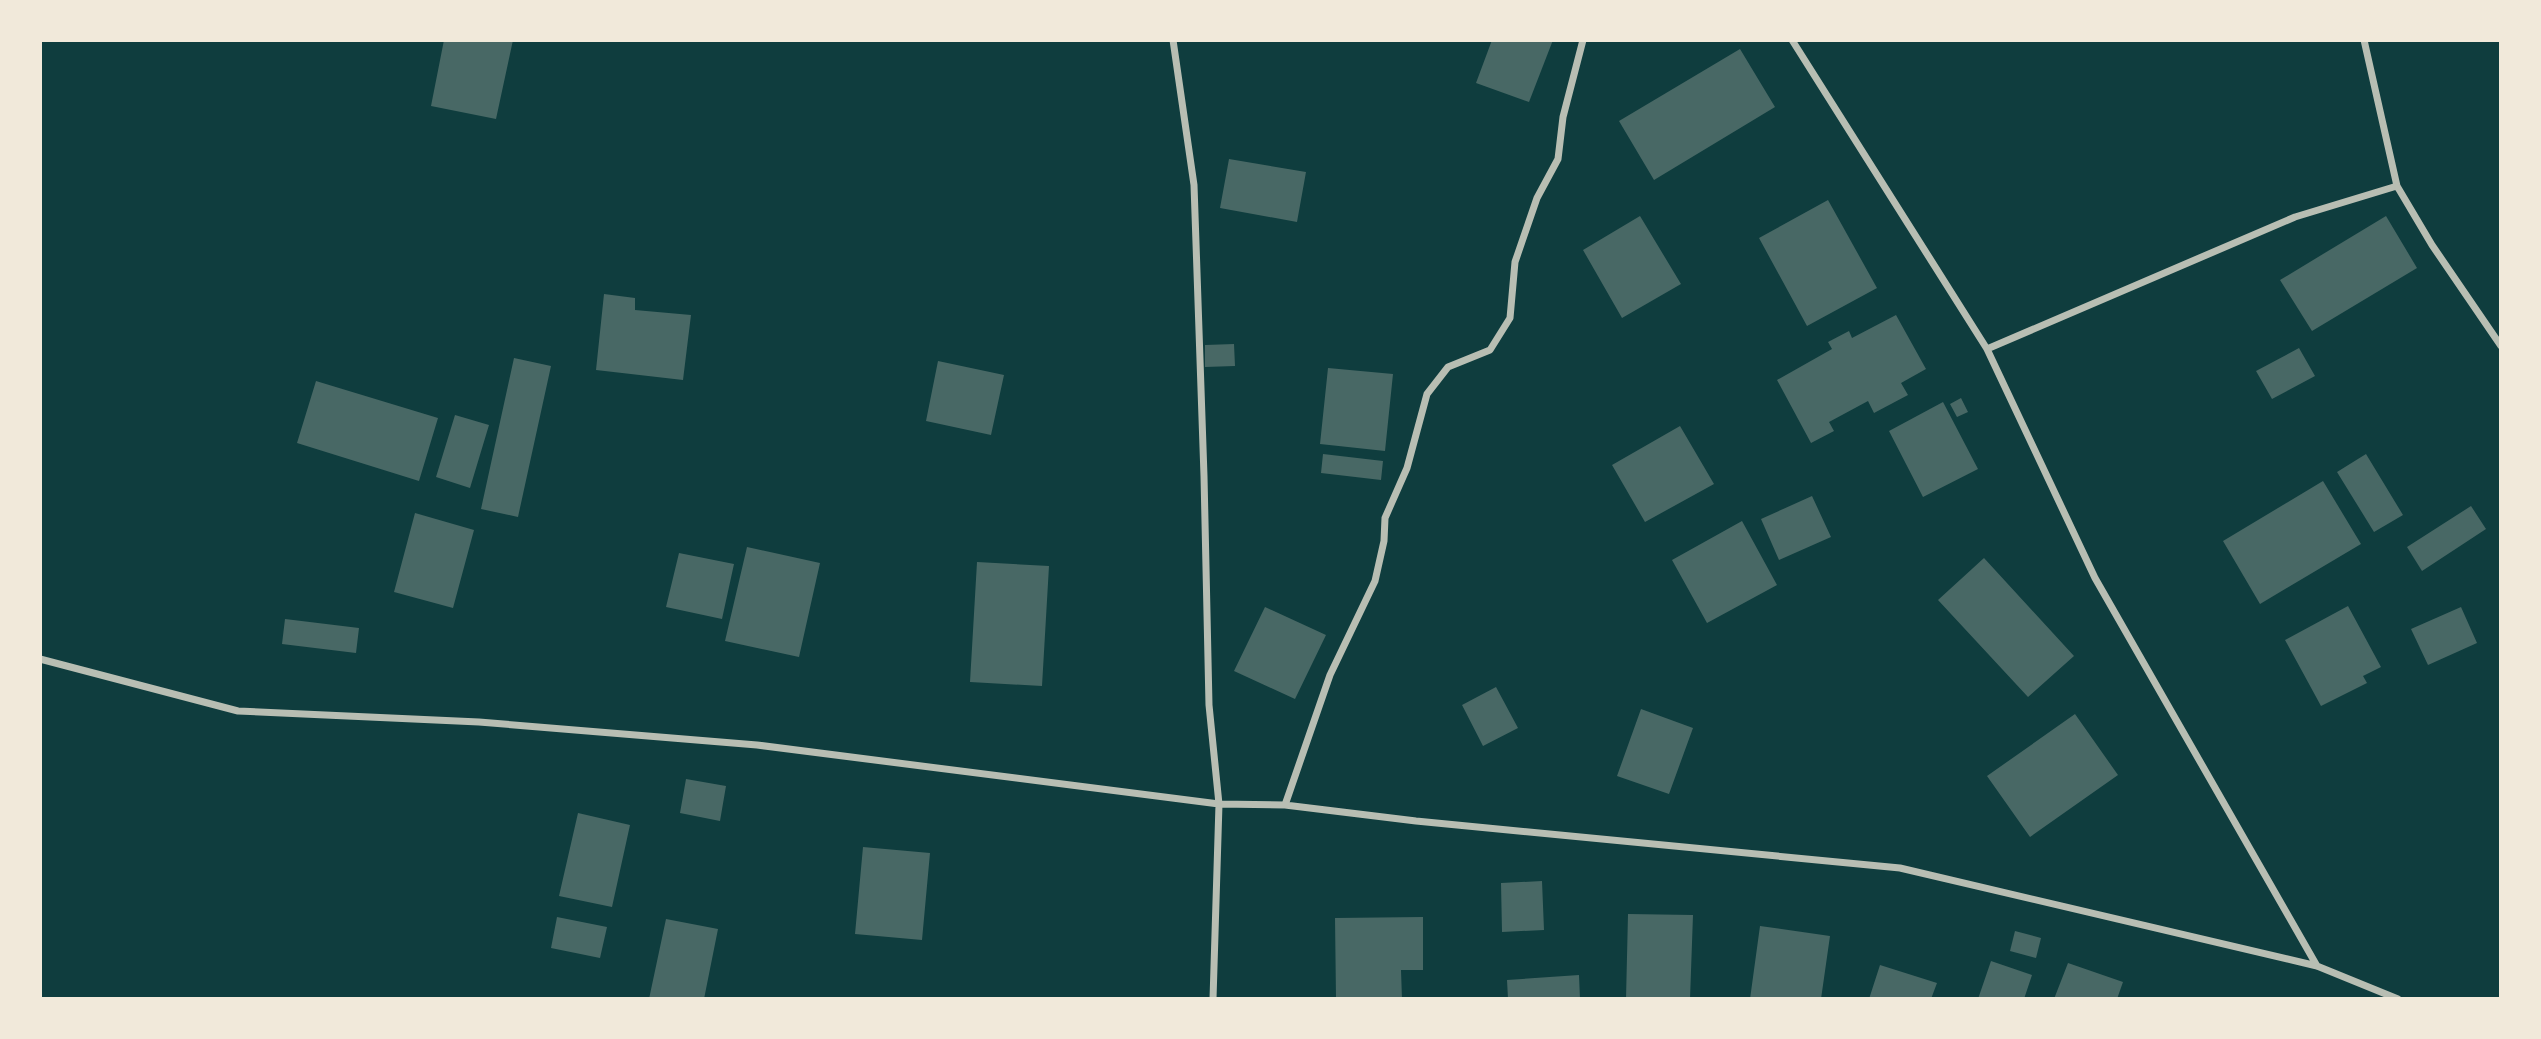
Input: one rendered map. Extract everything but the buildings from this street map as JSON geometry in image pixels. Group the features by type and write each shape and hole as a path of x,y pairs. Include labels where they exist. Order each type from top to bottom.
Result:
{"street":[{"path":"1173,40 1194,185 1209,705 1219,804 1213,999"},
{"path":"1285,806 1330,675 1375,581 1384,541 1385,518 1407,468 1427,394 1448,367 1490,350 1510,318 1515,262 1537,198 1558,159 1563,117 1583,40"},
{"path":"1792,40 1987,349 2095,578 2318,966"},
{"path":"2364,40 2397,187 2432,245 2501,346"},
{"path":"1987,349 2295,217 2397,187"},
{"path":"40,659 238,711 479,722 757,745 1219,804 1285,806 1900,868 2318,966 2398,999"}]}
